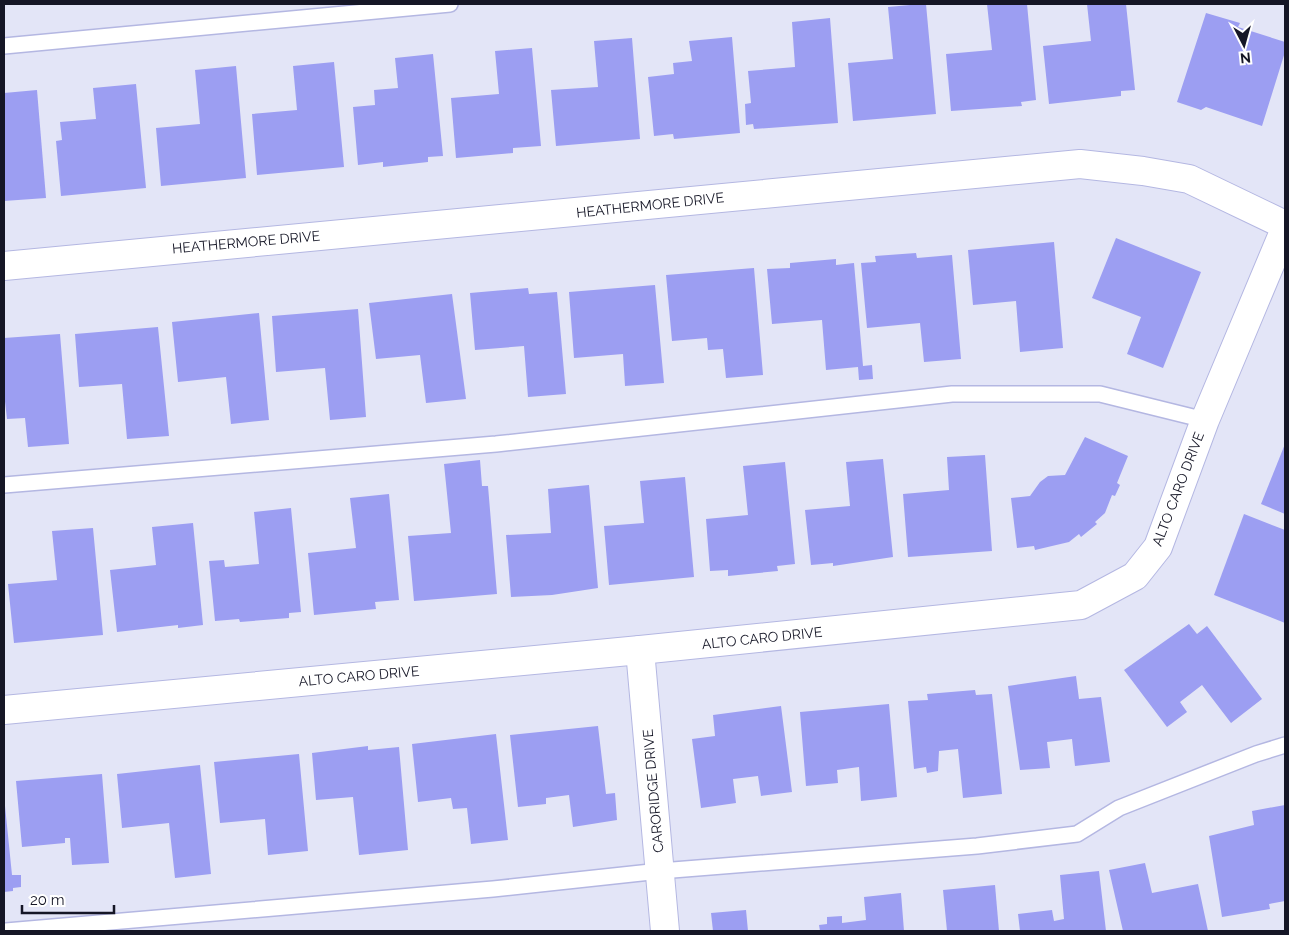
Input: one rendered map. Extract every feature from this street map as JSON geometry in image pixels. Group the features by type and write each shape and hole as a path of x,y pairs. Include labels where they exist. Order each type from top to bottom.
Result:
{"street":[{"name":"HEATHERMORE DRIVE","path":"4,266 1080,164 1143,171 1189,180 1285,225"},
{"name":"ALTO CARO DRIVE","path":"4,710 640,650 1081,605 1134,576 1158,548 1205,420 1285,229"},
{"name":"CARORIDGE DRIVE","path":"640,650 665,931"}],"lane":[{"path":"4,46 450,4"},
{"path":"4,485 496,444 952,394 1100,394 1205,420"},
{"path":"6,931 494,889 660,871 977,846 1077,834 1119,808 1256,754 1285,745"}],"building":[{"path":"926,4 936,114 853,121 848,63 893,59 888,7"},
{"path":"987,4 1027,4 1036,100 1021,102 1022,106 951,111 946,54 992,50"},
{"path":"1087,4 1126,4 1135,90 1121,91 1121,96 1049,104 1043,46 1091,41"},
{"path":"1206,13 1240,23 1238,27 1285,42 1285,52 1262,126 1206,107 1201,110 1177,102"},
{"path":"830,18 838,123 754,129 753,124 746,125 745,104 751,103 748,71 795,67 792,22"},
{"path":"732,37 740,133 674,139 673,134 654,136 648,77 674,74 673,63 692,61 689,41"},
{"path":"632,38 640,139 556,146 551,90 598,87 594,41"},
{"path":"532,48 541,146 513,148 513,153 456,158 451,98 499,94 495,51"},
{"path":"433,54 443,156 428,157 428,162 383,167 383,162 358,165 353,107 375,105 374,90 398,88 395,58"},
{"path":"334,62 344,167 257,175 252,114 297,110 293,66"},
{"path":"236,66 246,178 161,186 156,128 200,124 195,70"},
{"path":"136,84 146,188 61,196 56,141 62,140 60,122 96,119 93,88"},
{"path":"37,90 46,198 4,201 4,93"},
{"path":"1116,238 1201,272 1163,368 1127,354 1141,317 1092,298"},
{"path":"1054,242 1063,348 1020,352 1016,301 973,305 968,250"},
{"path":"916,253 917,258 952,255 961,359 924,362 920,323 867,328 861,263 876,262 875,256"},
{"path":"836,259 836,265 854,263 863,366 872,365 873,379 859,380 858,367 826,370 822,320 772,324 767,269 790,268 790,263"},
{"path":"754,268 763,375 726,378 723,349 708,350 707,338 672,341 666,275"},
{"path":"655,285 664,383 625,386 623,354 574,358 569,292"},
{"path":"528,288 529,294 557,292 566,394 528,397 524,346 475,350 470,293"},
{"path":"452,294 466,399 426,403 420,355 376,359 369,303"},
{"path":"358,309 366,417 330,420 325,368 276,372 272,316"},
{"path":"259,313 269,420 231,424 226,377 178,382 172,322"},
{"path":"158,327 169,436 127,439 122,384 79,387 75,334"},
{"path":"60,334 69,444 28,447 25,418 7,419 4,393 4,338"},
{"path":"1085,437 1128,456 1117,483 1120,485 1115,496 1112,495 1105,513 1095,522 1097,524 1081,537 1079,534 1069,542 1035,550 1034,546 1017,548 1011,498 1030,496 1040,482 1048,476 1065,475"},
{"path":"1285,444 1285,514 1261,504"},
{"path":"985,455 992,551 908,557 903,494 949,490 947,457"},
{"path":"883,459 893,557 833,566 833,563 811,565 805,510 850,506 846,462"},
{"path":"480,460 482,486 488,486 497,594 414,601 408,536 451,533 444,464"},
{"path":"785,462 795,564 777,566 778,571 728,576 728,570 710,571 706,519 748,515 743,466"},
{"path":"685,477 694,577 609,585 604,526 644,523 640,481"},
{"path":"589,485 598,588 552,595 511,597 506,535 551,533 548,489"},
{"path":"389,494 399,600 375,602 376,609 314,615 308,553 356,548 350,498"},
{"path":"291,508 301,612 289,613 289,618 240,622 239,619 215,621 209,561 224,560 225,567 259,564 254,512"},
{"path":"1244,514 1285,530 1285,623 1214,595"},
{"path":"193,523 203,625 178,628 178,625 117,632 110,570 156,565 152,527"},
{"path":"93,528 103,635 14,643 8,584 57,580 52,531"},
{"path":"1189,624 1197,634 1207,626 1262,699 1231,723 1202,685 1180,702 1187,712 1167,727 1124,670"},
{"path":"1076,676 1079,699 1101,697 1110,762 1075,766 1072,739 1047,742 1050,768 1020,770 1008,686"},
{"path":"975,690 976,695 992,694 1002,794 963,798 958,749 939,751 938,771 927,773 926,767 914,769 908,701 928,700 927,694"},
{"path":"889,704 897,797 861,801 859,767 837,770 838,783 806,786 800,712"},
{"path":"781,706 792,792 761,796 758,776 733,779 736,803 701,808 692,739 715,736 713,715"},
{"path":"598,726 606,794 615,793 617,820 573,827 569,795 546,798 546,804 518,807 510,735"},
{"path":"496,734 508,840 471,844 467,808 453,809 451,798 418,802 412,744"},
{"path":"368,746 368,750 399,747 408,850 359,855 353,797 316,800 312,753"},
{"path":"299,754 308,851 268,855 265,819 220,823 214,762"},
{"path":"200,765 211,874 175,878 169,823 122,828 117,774"},
{"path":"102,774 109,863 72,865 70,838 65,838 65,843 22,847 16,781"},
{"path":"4,796 12,875 21,875 21,887 13,888 13,891 4,892"},
{"path":"1285,805 1285,901 1269,904 1270,909 1222,917 1209,836 1254,825 1252,811"},
{"path":"1145,863 1152,893 1198,884 1208,931 1123,931 1109,870"},
{"path":"1099,871 1106,931 1020,931 1018,914 1052,910 1054,921 1064,919 1060,875"},
{"path":"995,885 999,931 947,931 943,890"},
{"path":"901,893 904,931 820,931 819,925 827,924 827,917 842,916 842,923 866,920 864,897"},
{"path":"746,910 748,931 713,931 711,913"}]}
